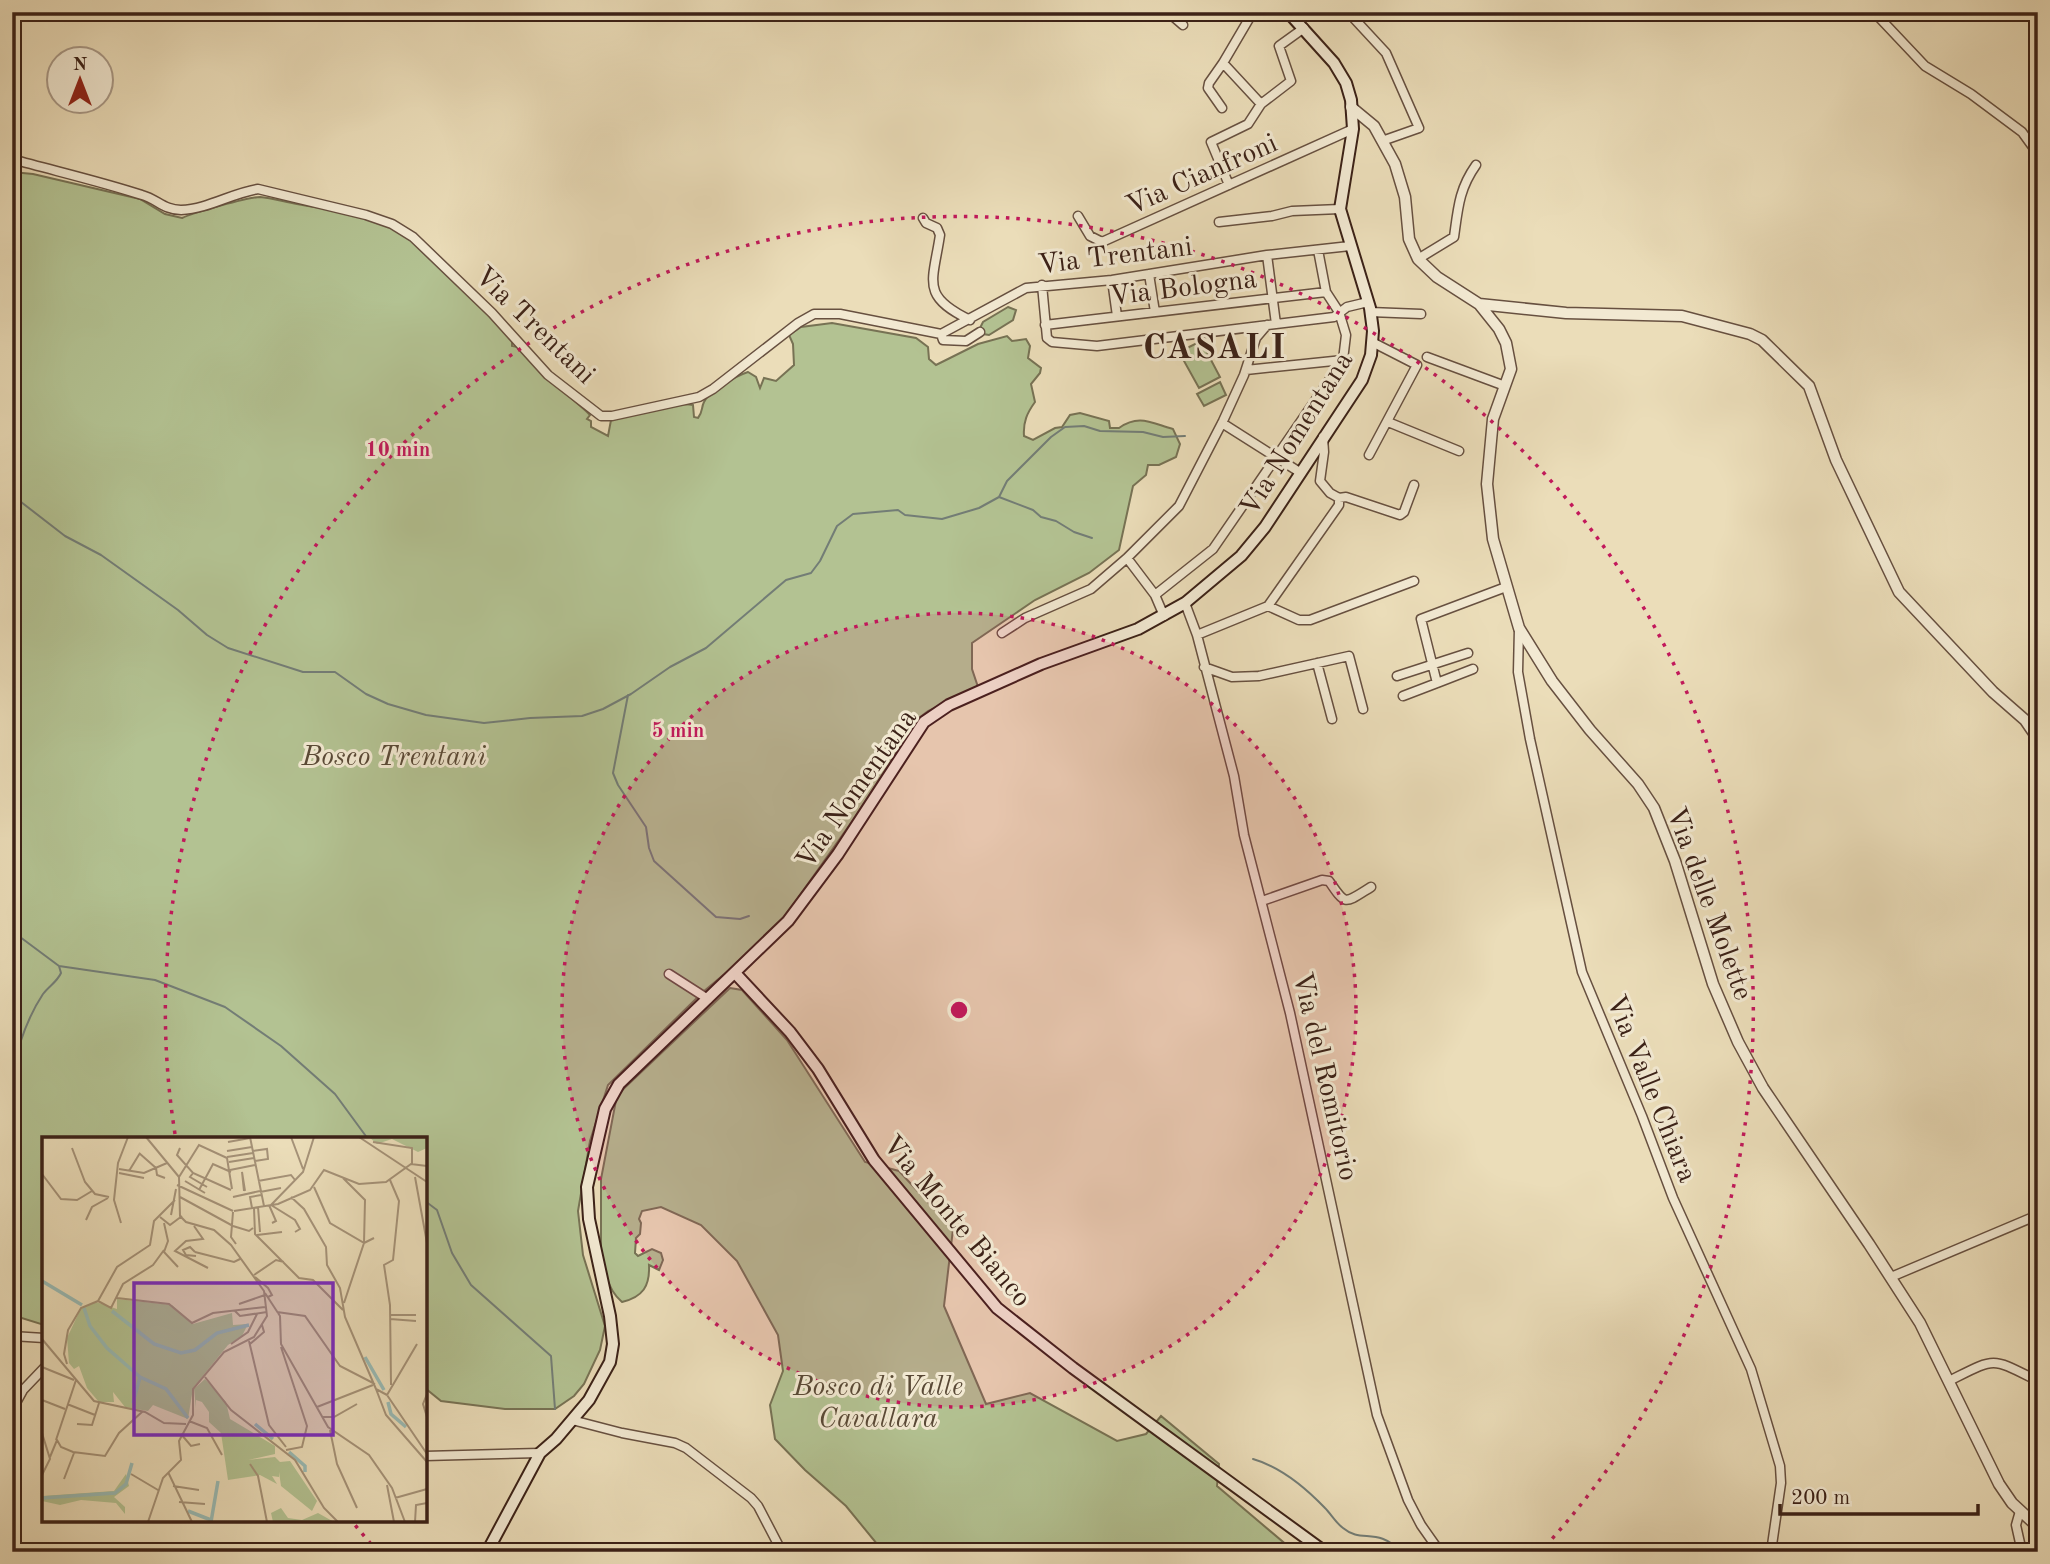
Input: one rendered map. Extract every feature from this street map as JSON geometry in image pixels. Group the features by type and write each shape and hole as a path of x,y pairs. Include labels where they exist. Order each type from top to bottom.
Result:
{"main road":[{"name":"Via Nomentana","path":"487,1552 540,1453 556,1439 601,1381 612,1353 610,1316 587,1202 587,1187 605,1109 619,1084 779,931 838,854 918,729 932,715 1041,664 1138,629 1185,603 1241,556 1287,496 1323,436 1362,380 1371,355 1369,307 1340,209 1353,129 1351,107 1346,83 1334,63 1288,12"},
{"name":"Via Monte Bianco","path":"736,974 790,1032 818,1069 874,1160 998,1308 1084,1375 1325,1552"}],"street":[{"path":"1168,12 1183,25"},
{"path":"1222,108 1208,88 1209,83 1253,12"},
{"path":"1348,12 1386,53 1419,128 1382,141"},
{"path":"1874,12 1922,63 1938,76 1971,94 2022,132 2030,139 2038,154"},
{"path":"1229,185 1211,142 1248,124 1261,104 1291,81 1279,46 1304,28"},
{"path":"1223,63 1261,104"},
{"path":"1351,107 1374,126 1395,164 1405,197 1409,239 1418,259 1454,237 1459,196 1476,164"},
{"name":"Via Cianfroni","path":"1078,216 1090,236 1102,242 1353,129"},
{"name":"Via Trentani","path":"12,159 143,195 167,209 180,210 209,205 245,191 258,190 355,212 391,224 413,237 445,266 548,375 601,416 699,397 814,314 840,314 941,334 1026,288 1112,280 1267,255 1350,246"},
{"path":"1219,222 1292,211 1340,209"},
{"path":"923,218 926,223 937,228 940,235 932,282 934,293 940,302 970,320"},
{"path":"1154,595 1213,550 1343,360 1346,335 1339,312 1326,292 1318,250"},
{"path":"1002,633 1025,618 1091,589 1127,558 1179,506 1222,423 1246,370 1256,338 1272,324 1273,299 1267,255"},
{"name":"Via delle Molette","path":"1418,259 1437,277 1479,304 1499,329 1506,343 1511,369 1491,429 1488,484 1493,539 1519,628 1552,681 1590,730 1639,784 1654,808 1675,861 1713,984 1738,1042 1769,1097 1926,1333 1999,1484 2020,1511 2038,1527"},
{"path":"1149,274 1155,312"},
{"path":"1112,280 1117,316"},
{"path":"1042,285 1047,338 1052,342 1097,346 1334,317 1346,307 1369,307 1421,314"},
{"name":"Via Bologna","path":"1045,325 1326,292"},
{"path":"1479,304 1566,313 1682,316 1750,334 1762,340 1809,386 1836,460 1901,595 1993,692 2025,720 2038,739"},
{"path":"941,334 943,340 966,341 980,332"},
{"path":"1369,456 1417,365 1372,342"},
{"path":"1427,358 1505,386"},
{"path":"1246,370 1343,360"},
{"path":"1388,422 1459,451"},
{"path":"1222,423 1301,473"},
{"path":"1323,436 1320,481 1330,493 1339,498 1346,497 1400,515 1404,512 1414,485"},
{"path":"1197,635 1268,606 1339,505 1339,498"},
{"path":"1127,558 1154,595 1164,616"},
{"path":"1268,606 1299,620 1310,620 1414,580"},
{"path":"1437,683 1422,618 1506,587"},
{"name":"Via del Romitorio","path":"1185,603 1197,635 1234,776 1244,835 1262,901 1377,1415 1408,1500 1440,1552"},
{"name":"Via Valle Chiara","path":"1519,628 1518,672 1582,972 1673,1198 1747,1359 1758,1387 1780,1466 1781,1488 1771,1552"},
{"path":"1397,676 1468,653"},
{"path":"1204,667 1231,677 1259,676 1349,656 1363,709"},
{"path":"1317,663 1332,719"},
{"path":"1403,696 1474,669"},
{"path":"1262,901 1325,879 1330,882 1339,898 1345,900 1371,887"},
{"path":"669,974 708,999"},
{"path":"1891,1277 2038,1215"},
{"path":"12,1336 42,1338"},
{"path":"1949,1381 1995,1361 2038,1381"},
{"path":"12,1410 20,1394 42,1370"},
{"path":"572,1420 611,1431 669,1441 686,1448 751,1498 782,1552"},
{"path":"427,1456 540,1453"},
{"path":"2020,1511 2016,1521 2022,1552"}],"green space":[{"name":"Bosco Trentani","path":"12,172 33,174 140,199 165,214 182,218 260,197 347,212 384,223 412,240 443,266 512,339 512,346 518,347 590,415 587,419 591,421 591,427 608,436 611,420 664,407 693,405 694,417 698,418 711,393 748,372 756,377 760,388 764,378 776,381 794,365 793,344 789,335 801,327 832,323 916,338 928,347 929,359 936,365 978,344 1007,336 1012,341 1026,339 1030,346 1028,358 1041,368 1031,384 1035,402 1024,426 1024,436 1033,440 1062,427 1070,415 1080,413 1109,421 1110,428 1119,428 1133,421 1145,421 1173,429 1180,444 1176,457 1159,465 1148,465 1146,475 1133,486 1119,550 1089,573 1035,600 972,643 972,669 978,687 919,718 853,820 781,922 703,992 608,1085 590,1141 578,1211 583,1255 605,1326 600,1350 584,1384 574,1396 555,1409 505,1409 441,1401 427,1390 427,1137 42,1137 42,1324 12,1315"},
{"path":"1008,307 1016,310 1013,320 989,335 983,334 980,328 983,322"},
{"path":"1201,341 1220,377 1199,388 1179,352"},
{"path":"1220,382 1226,395 1204,406 1197,394"},
{"name":"Bosco di Valle Cavallara","path":"730,988 742,990 787,1040 865,1162 899,1171 953,1229 944,1306 986,1404 1030,1393 1117,1441 1146,1434 1161,1416 1219,1464 1217,1486 1289,1547 1288,1552 895,1552 891,1544 877,1544 846,1506 775,1439 770,1405 783,1371 778,1335 737,1261 701,1225 661,1207 642,1211 635,1253 638,1256 652,1249 661,1253 663,1260 659,1270 649,1265 648,1279 640,1294 622,1302 618,1298 601,1266 601,1179 617,1095"}],"waterway":[{"path":"12,495 65,536 101,555 228,648 303,672 335,672 366,694 388,704 426,715 484,723 582,716 603,709 706,648 786,580 811,573 837,526 853,514 898,510 905,515 942,519 979,508 999,497 1007,481 1051,437 1065,427 1084,426 1100,431 1143,432 1163,437 1185,436"},
{"path":"999,497 1092,538"},
{"path":"628,695 613,773 646,827 654,861 716,917 740,919 749,916"},
{"path":"12,931 59,966 61,973 43,994 32,1013 20,1042 12,1073"},
{"path":"59,966 155,980 225,1007 281,1046 335,1094 367,1137"},
{"path":"427,1202 437,1210 452,1253 471,1285 551,1356 555,1409"},
{"path":"1253,1459 1273,1467 1301,1485 1350,1533 1377,1537 1401,1552"}],"district":[{"name":"CASALI","path":"1215,346"}]}
